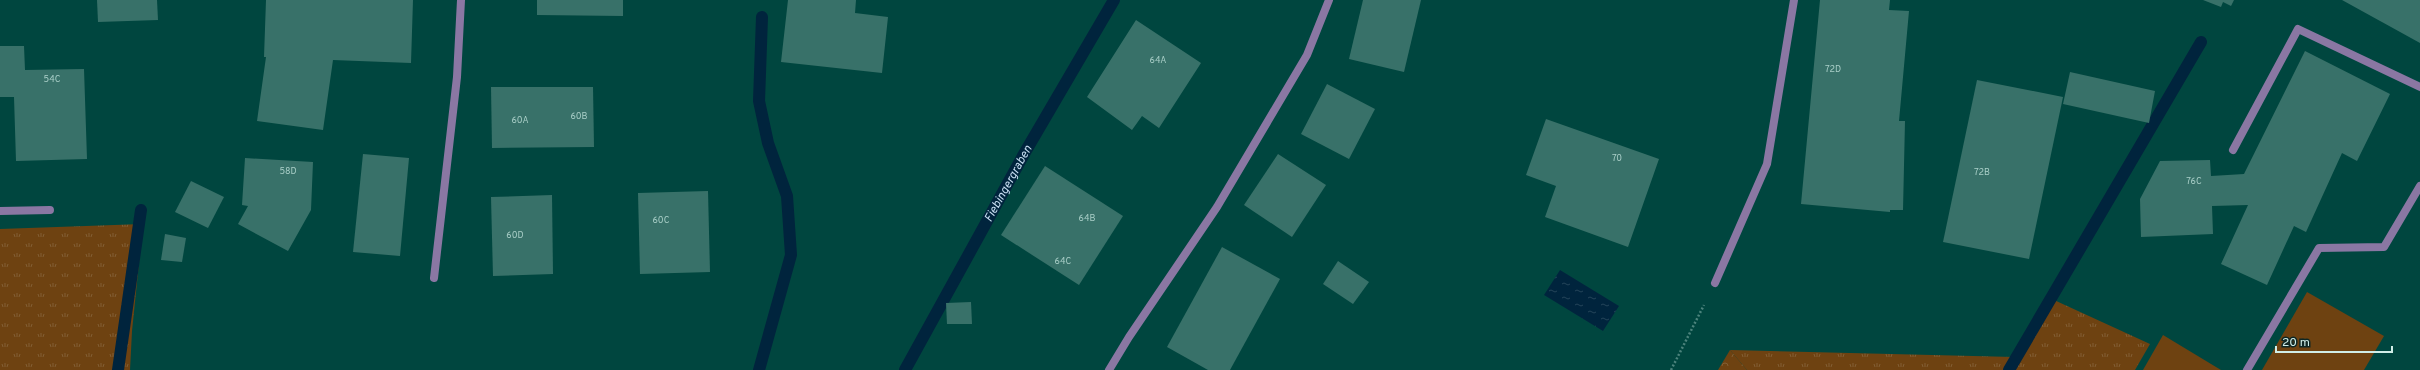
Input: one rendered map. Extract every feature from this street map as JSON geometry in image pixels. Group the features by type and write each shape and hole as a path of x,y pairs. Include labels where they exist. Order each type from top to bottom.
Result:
{"lane":[{"path":"434,278 456,76 461,0"},
{"path":"1109,370 1129,337 1225,194 1307,55 1329,0"},
{"path":"1715,283 1767,164 1794,0"},
{"path":"2233,150 2298,30 2420,87"},
{"path":"2246,370 2319,248 2384,247 2420,186"},
{"path":"0,211 50,210"}],"path":[{"path":"1671,370 1715,283"}],"green space":[{"path":"143,224 132,331 130,370 0,370 0,229"},
{"path":"2307,292 2384,336 2364,370 2262,370"},
{"path":"2054,300 2150,344 2135,370 1747,370 1730,350 2014,357"},
{"path":"2163,335 2221,370 2143,370"},
{"path":"1730,350 1747,370 1718,370"}],"water":[{"path":"1560,270 1619,306 1603,331 1544,295"}],"building":[{"path":"97,0 157,0 158,20 98,22"},
{"path":"266,0 413,0 411,63 333,60 323,130 257,121 266,57 264,57"},
{"path":"537,0 623,0 623,16 537,15"},
{"path":"788,0 856,0 855,13 888,17 882,73 781,62"},
{"path":"1363,0 1421,0 1404,72 1349,59"},
{"path":"1820,0 1890,0 1889,10 1909,11 1899,121 1905,121 1903,210 1890,210 1890,212 1801,204"},
{"path":"2203,0 2234,0 2231,6 2223,2 2221,7"},
{"path":"2342,0 2420,0 2420,43"},
{"path":"1136,20 1201,63 1159,128 1142,116 1132,130 1087,97"},
{"path":"0,46 24,46 25,70 84,69 87,159 16,161 14,97 0,97"},
{"path":"2305,51 2390,94 2357,161 2342,153 2306,232 2294,226 2267,285 2221,264 2248,205 2212,206 2213,234 2141,237 2140,199 2160,161 2210,160 2211,176 2244,174"},
{"path":"2070,72 2155,91 2149,123 2063,104"},
{"path":"1977,80 2063,97 2029,259 1943,242"},
{"path":"1327,84 1375,109 1349,159 1301,134"},
{"path":"491,87 593,87 594,147 492,148"},
{"path":"1546,119 1659,159 1628,247 1545,217 1556,186 1526,175"},
{"path":"363,154 409,158 400,256 353,252"},
{"path":"1278,154 1326,185 1292,237 1244,205"},
{"path":"245,158 313,162 311,210 288,251 238,224 248,206 242,205"},
{"path":"1045,166 1123,216 1079,285 1001,235"},
{"path":"191,181 224,197 208,228 175,212"},
{"path":"708,191 710,272 640,274 638,193"},
{"path":"552,195 553,274 493,276 491,197"},
{"path":"165,234 186,238 182,262 161,260"},
{"path":"1222,247 1280,279 1230,370 1208,370 1167,347"},
{"path":"1338,261 1369,282 1353,304 1323,284"},
{"path":"971,302 972,324 947,324 946,303"}],"waterway":[{"name":"Fiebingergraben","path":"905,370 1024,154 1114,0"},
{"path":"759,370 791,255 787,196 768,143 759,101 762,17"},
{"path":"2009,370 2201,42"},
{"path":"118,370 141,210"}]}
